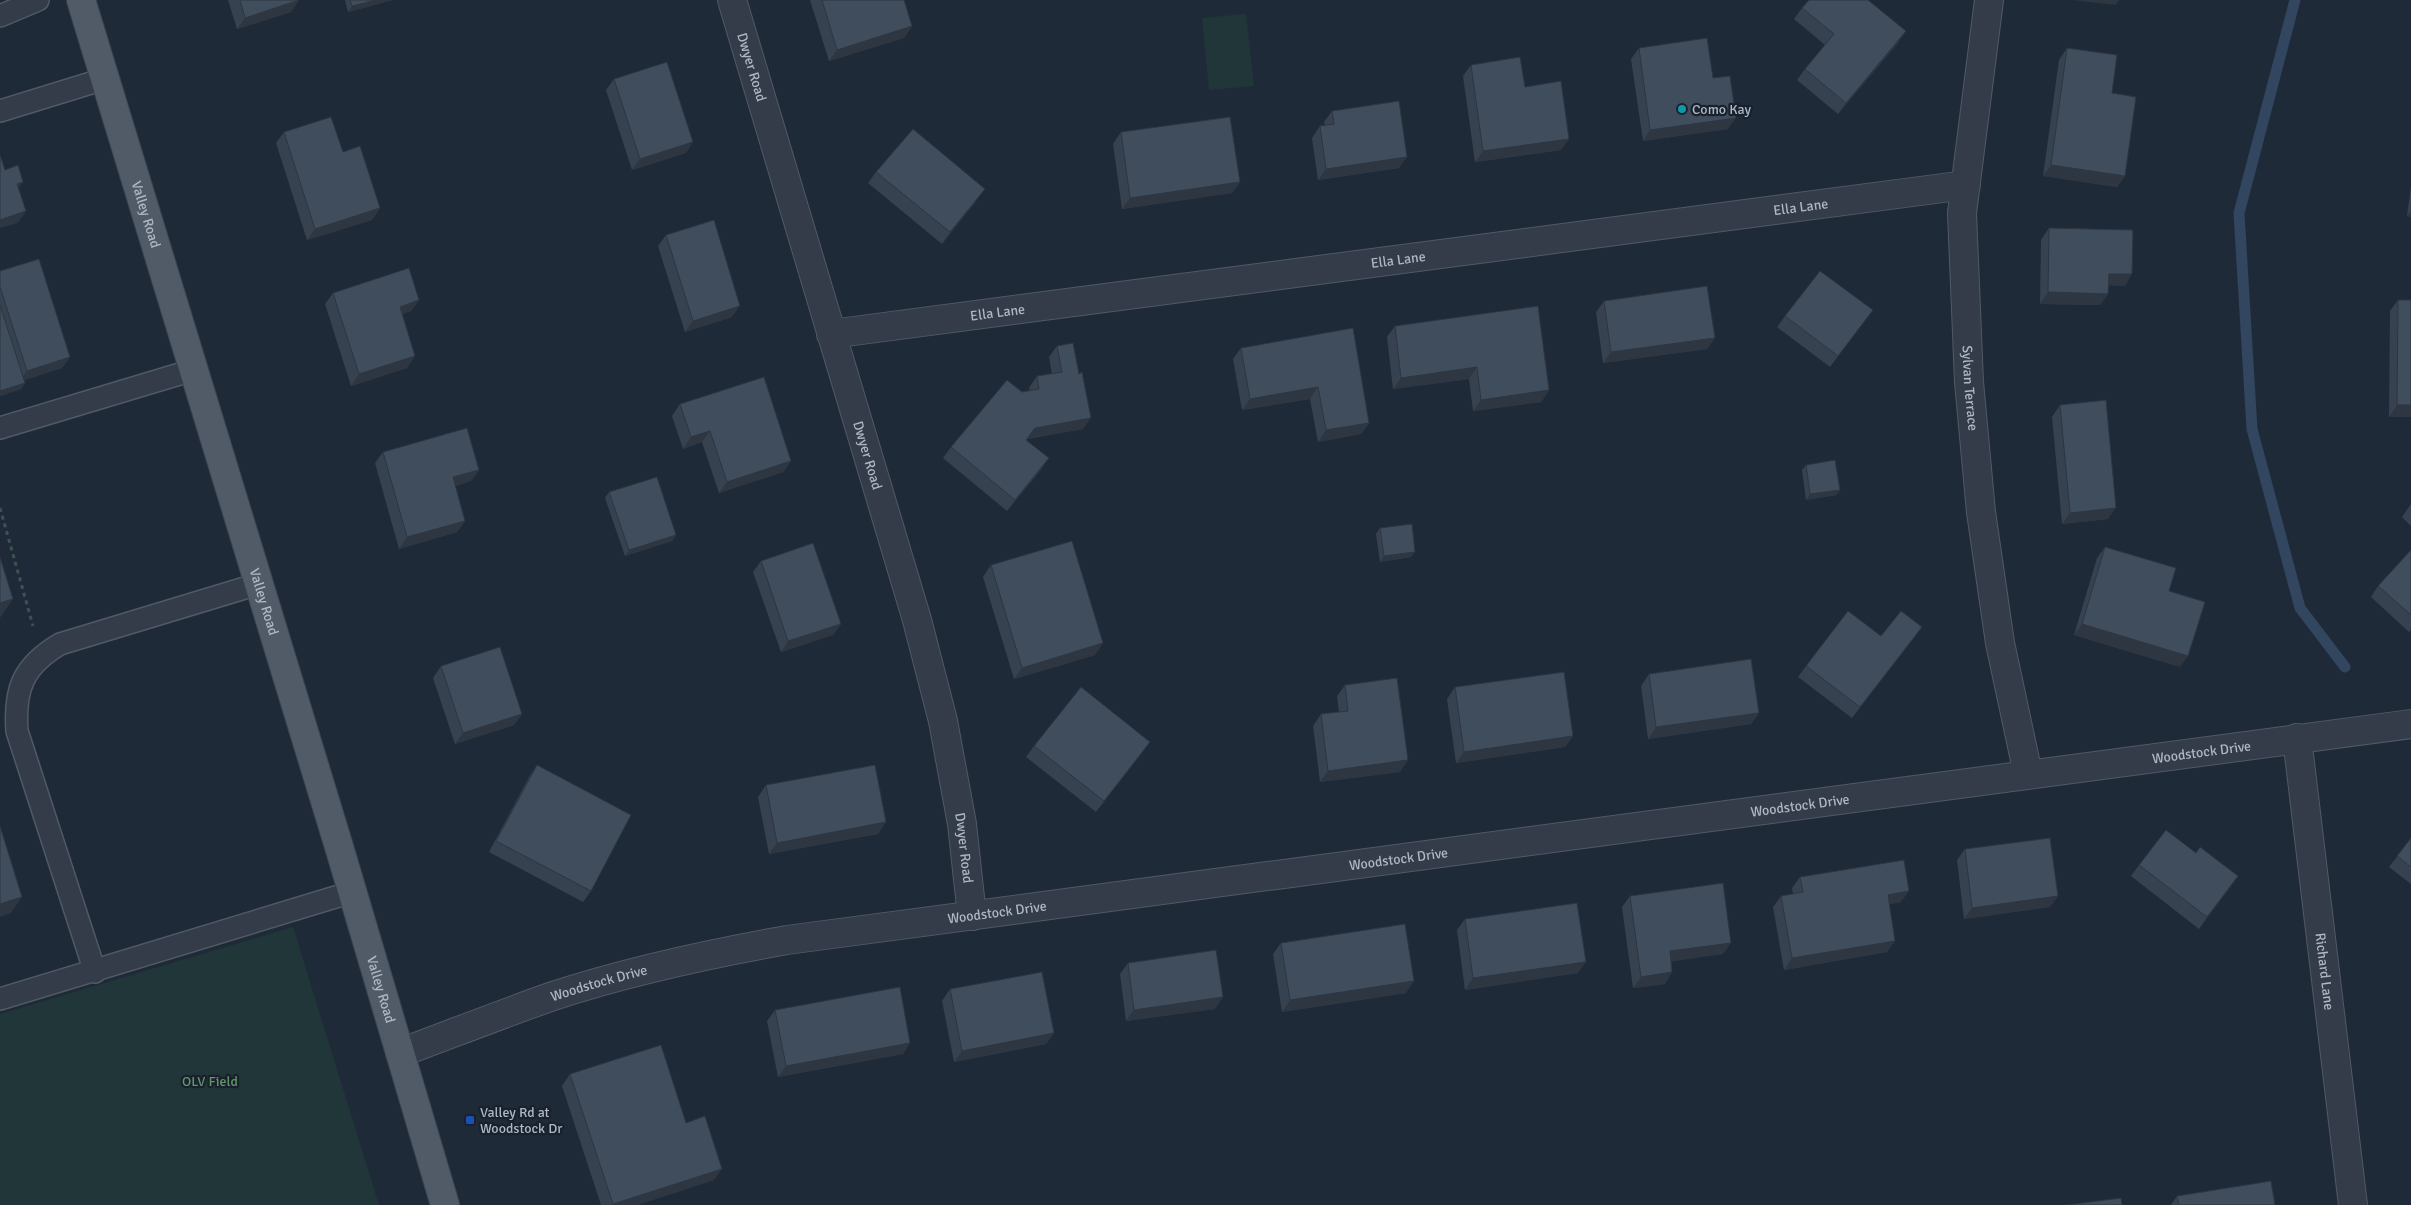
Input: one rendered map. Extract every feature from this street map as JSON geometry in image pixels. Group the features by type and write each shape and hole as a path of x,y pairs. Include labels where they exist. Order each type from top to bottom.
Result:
{"main road":[{"name":"Valley Road","path":"80,0 352,892 445,1205"}],"street":[{"name":"Dwyer Road","path":"732,0 917,620 943,721 962,824 972,916"},
{"name":"Sylvan Terrace","path":"1989,0 1962,223 1968,382 1980,512 2000,643 2028,774"},
{"name":"Ella Lane","path":"831,334 1966,185"},
{"name":"Woodstock Drive","path":"400,1053 554,996 643,970 716,952 787,940 2411,724"},
{"name":"Richard Lane","path":"2297,738 2353,1205"}],"lane":[{"path":"0,16 38,0"},
{"path":"0,111 104,79"},
{"path":"0,428 193,370"},
{"path":"95,972 17,731 16,711 19,689 28,671 41,655 60,644 258,584"},
{"path":"0,999 95,972 352,892"}],"path":[{"path":"0,508 41,655"}],"green space":[{"path":"1246,14 1254,86 1209,90 1202,18"},
{"name":"OLV Field","path":"293,927 379,1205 0,1205 0,1014"}],"building":[{"path":"240,0 299,0 245,18"},
{"path":"350,0 376,0 352,6"},
{"path":"822,0 904,0 912,26 837,50"},
{"path":"1809,0 1868,0 1906,31 1846,103 1805,69 1834,34 1802,8"},
{"name":"Como Kay","path":"1707,38 1713,78 1730,76 1736,118 1650,130 1639,48"},
{"path":"2067,48 2117,55 2112,93 2136,97 2125,176 2051,165"},
{"path":"1520,57 1525,87 1561,81 1569,139 1483,151 1471,65"},
{"path":"667,62 693,142 640,159 614,79"},
{"path":"1399,101 1407,157 1326,169 1320,126 1334,124 1332,111"},
{"path":"331,117 343,152 360,146 380,208 315,229 284,132"},
{"path":"1230,117 1240,182 1130,198 1121,132"},
{"path":"913,129 985,189 950,232 876,172"},
{"path":"0,155 5,170 18,165 23,182 17,184 26,211 0,220"},
{"path":"714,220 740,306 693,321 666,235"},
{"path":"2049,228 2133,230 2132,274 2109,274 2108,294 2048,292"},
{"path":"39,259 70,357 27,371 0,287 0,271"},
{"path":"409,268 419,300 400,307 415,356 359,374 333,293"},
{"path":"1820,271 1873,310 1838,356 1785,316"},
{"path":"1707,286 1715,338 1611,352 1604,301"},
{"path":"2398,300 2411,300 2411,405 2397,405"},
{"path":"0,305 25,383 0,391"},
{"path":"1538,306 1549,390 1481,400 1477,367 1401,378 1395,326"},
{"path":"1353,328 1369,423 1326,430 1318,387 1250,399 1241,348"},
{"path":"1073,343 1079,374 1082,372 1091,418 1035,428 1026,440 1049,458 1015,500 951,447 1007,380 1022,392 1039,389 1037,376 1062,372 1057,346"},
{"path":"764,377 791,461 727,482 710,431 691,437 680,404"},
{"path":"2106,400 2116,508 2070,513 2060,405"},
{"path":"467,428 479,470 453,477 465,521 407,537 383,452"},
{"path":"1835,460 1840,490 1810,494 1806,465"},
{"path":"657,477 676,535 629,550 609,492"},
{"path":"1412,524 1415,552 1384,556 1380,528"},
{"path":"1072,541 1103,643 1022,668 991,565"},
{"path":"813,543 841,624 788,641 761,561"},
{"path":"2105,547 2176,568 2169,591 2205,602 2188,656 2082,624"},
{"path":"2411,550 2411,615 2378,586"},
{"path":"0,557 13,599 0,603"},
{"path":"1848,611 1881,636 1901,611 1922,627 1860,707 1806,666"},
{"path":"500,647 522,714 463,733 441,666"},
{"path":"1751,659 1759,713 1656,727 1649,674"},
{"path":"1564,672 1573,736 1464,752 1455,687"},
{"path":"1397,678 1408,760 1328,771 1321,714 1348,711 1345,685"},
{"path":"1081,687 1150,742 1104,801 1034,746"},
{"path":"537,765 631,815 591,891 496,841"},
{"path":"875,765 886,822 777,843 766,785"},
{"path":"0,826 22,897 0,904"},
{"path":"2166,830 2196,853 2200,847 2238,876 2207,917 2139,865"},
{"path":"2050,838 2058,896 1972,908 1965,849"},
{"path":"2411,838 2411,867 2397,856"},
{"path":"1904,860 1909,891 1888,895 1895,941 1792,958 1781,896 1803,892 1800,877"},
{"path":"1723,883 1731,943 1670,951 1672,972 1641,977 1630,896"},
{"path":"1577,903 1586,962 1473,978 1465,919"},
{"path":"1405,924 1414,981 1290,1000 1281,943"},
{"path":"1216,950 1223,997 1134,1010 1128,963"},
{"path":"1042,972 1054,1033 962,1051 950,989"},
{"path":"900,987 910,1043 786,1066 775,1010"},
{"path":"661,1045 686,1123 705,1116 722,1169 613,1204 570,1074"},
{"path":"2271,1181 2275,1205 2179,1205 2177,1196"},
{"path":"2121,1198 2122,1205 2066,1205"}],"waterway":[{"path":"2295,0 2239,213 2252,429 2300,608 2345,667"}],"place":[{"name":"Como Kay","path":"1682,109"},
{"name":"Valley Rd at Woodstock Dr","path":"470,1120"}]}
